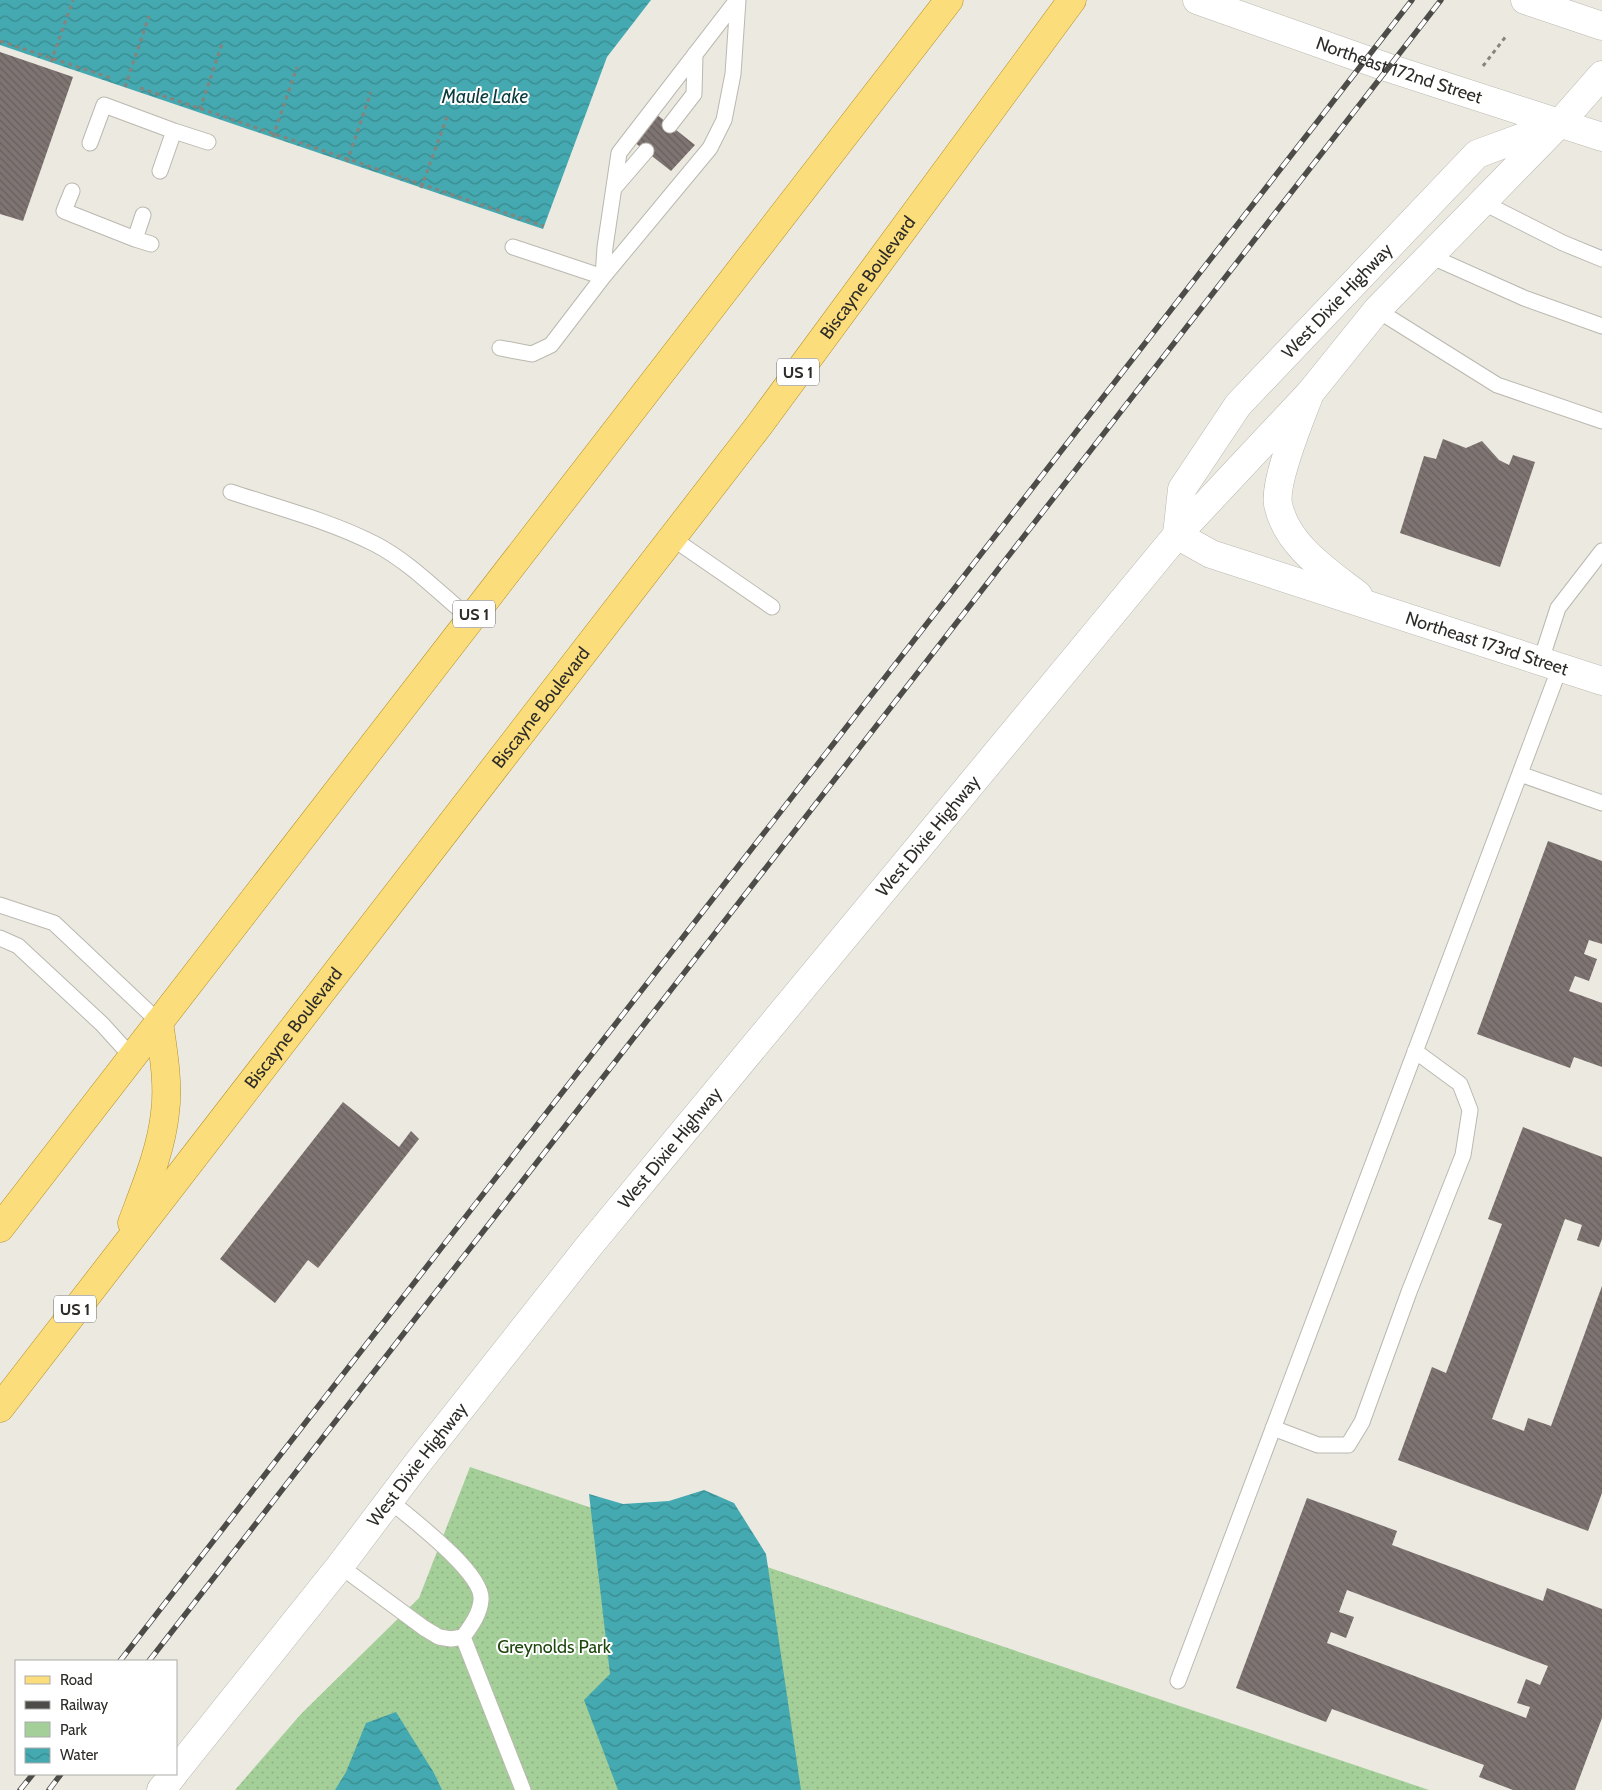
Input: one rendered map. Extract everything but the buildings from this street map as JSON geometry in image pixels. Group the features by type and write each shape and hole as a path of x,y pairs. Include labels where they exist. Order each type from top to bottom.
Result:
{"main road":[{"name":"US 1","path":"0,1228 949,0"},
{"name":"Biscayne Boulevard","path":"0,1408 760,424 1072,0"},
{"path":"124,1246 157,1154 165,1113 165,1075 159,1022"}],"street":[{"name":"Northeast 172nd Street","path":"1197,0 1389,68 1602,138"},
{"path":"1525,0 1602,26"},
{"name":"West Dixie Highway","path":"178,1768 340,1566 389,1500 588,1246 1177,535 1310,393 1377,310 1559,124 1602,75"},
{"name":"West Dixie Highway","path":"1177,535 1182,489 1238,405 1477,154 1559,124"},
{"name":"Northeast 173rd Street","path":"1310,393 1282,473 1278,502 1291,534 1311,558 1370,605"},
{"name":"Northeast 173rd Street","path":"1177,535 1211,554 1602,681"},
{"path":"161,1790 173,1775"}],"lane":[{"path":"604,277 605,247 619,153 738,0"},
{"path":"500,348 532,354 551,345 710,148 724,120 733,74 738,0"},
{"path":"670,125 694,94 696,54"},
{"path":"90,143 104,106 208,142"},
{"path":"160,171 174,131"},
{"path":"615,187 646,151"},
{"path":"72,191 64,212 151,244"},
{"path":"1482,202 1564,242 1602,258"},
{"path":"134,239 143,215"},
{"path":"513,247 604,277"},
{"path":"1430,256 1524,298 1602,326"},
{"path":"1377,310 1497,385 1602,421"},
{"path":"231,492 341,529 376,544 408,566 470,619"},
{"path":"672,538 772,607"},
{"path":"1178,1681 1520,774 1550,664 1558,608 1602,551"},
{"path":"1520,774 1602,803"},
{"path":"0,905 54,923 159,1022"},
{"path":"0,938 18,946 102,1024 132,1057"},
{"path":"1273,1428 1318,1445 1348,1445 1362,1422 1409,1292 1463,1155 1470,1110 1460,1084 1415,1051"},
{"path":"340,1566 439,1637 451,1639 463,1637 475,1621 482,1599 479,1586 470,1573 457,1559 389,1500"},
{"path":"463,1637 523,1790"}],"path":[{"path":"52,60 73,0"},
{"path":"0,41 126,85 149,16"},
{"path":"1477,73 1507,35"},
{"path":"200,111 223,41"},
{"path":"274,136 297,67"},
{"path":"136,87 200,111 544,226"},
{"path":"348,161 372,92"},
{"path":"422,186 447,117"}],"green space":[{"name":"Greynolds Park","path":"470,1467 1429,1790 235,1790 301,1714 419,1598"}],"water":[{"name":"Maule Lake","path":"0,0 651,0 607,57 543,229 0,45"},
{"path":"704,1490 734,1503 766,1554 801,1790 618,1790 584,1700 610,1674 589,1494 623,1504 669,1501"},
{"path":"396,1712 434,1773 442,1790 335,1790 346,1772 366,1723"}],"railway":[{"path":"121,1660 1412,0"},
{"path":"150,1660 1441,0"},
{"path":"20,1790 32,1775"},
{"path":"49,1790 60,1775"}]}
